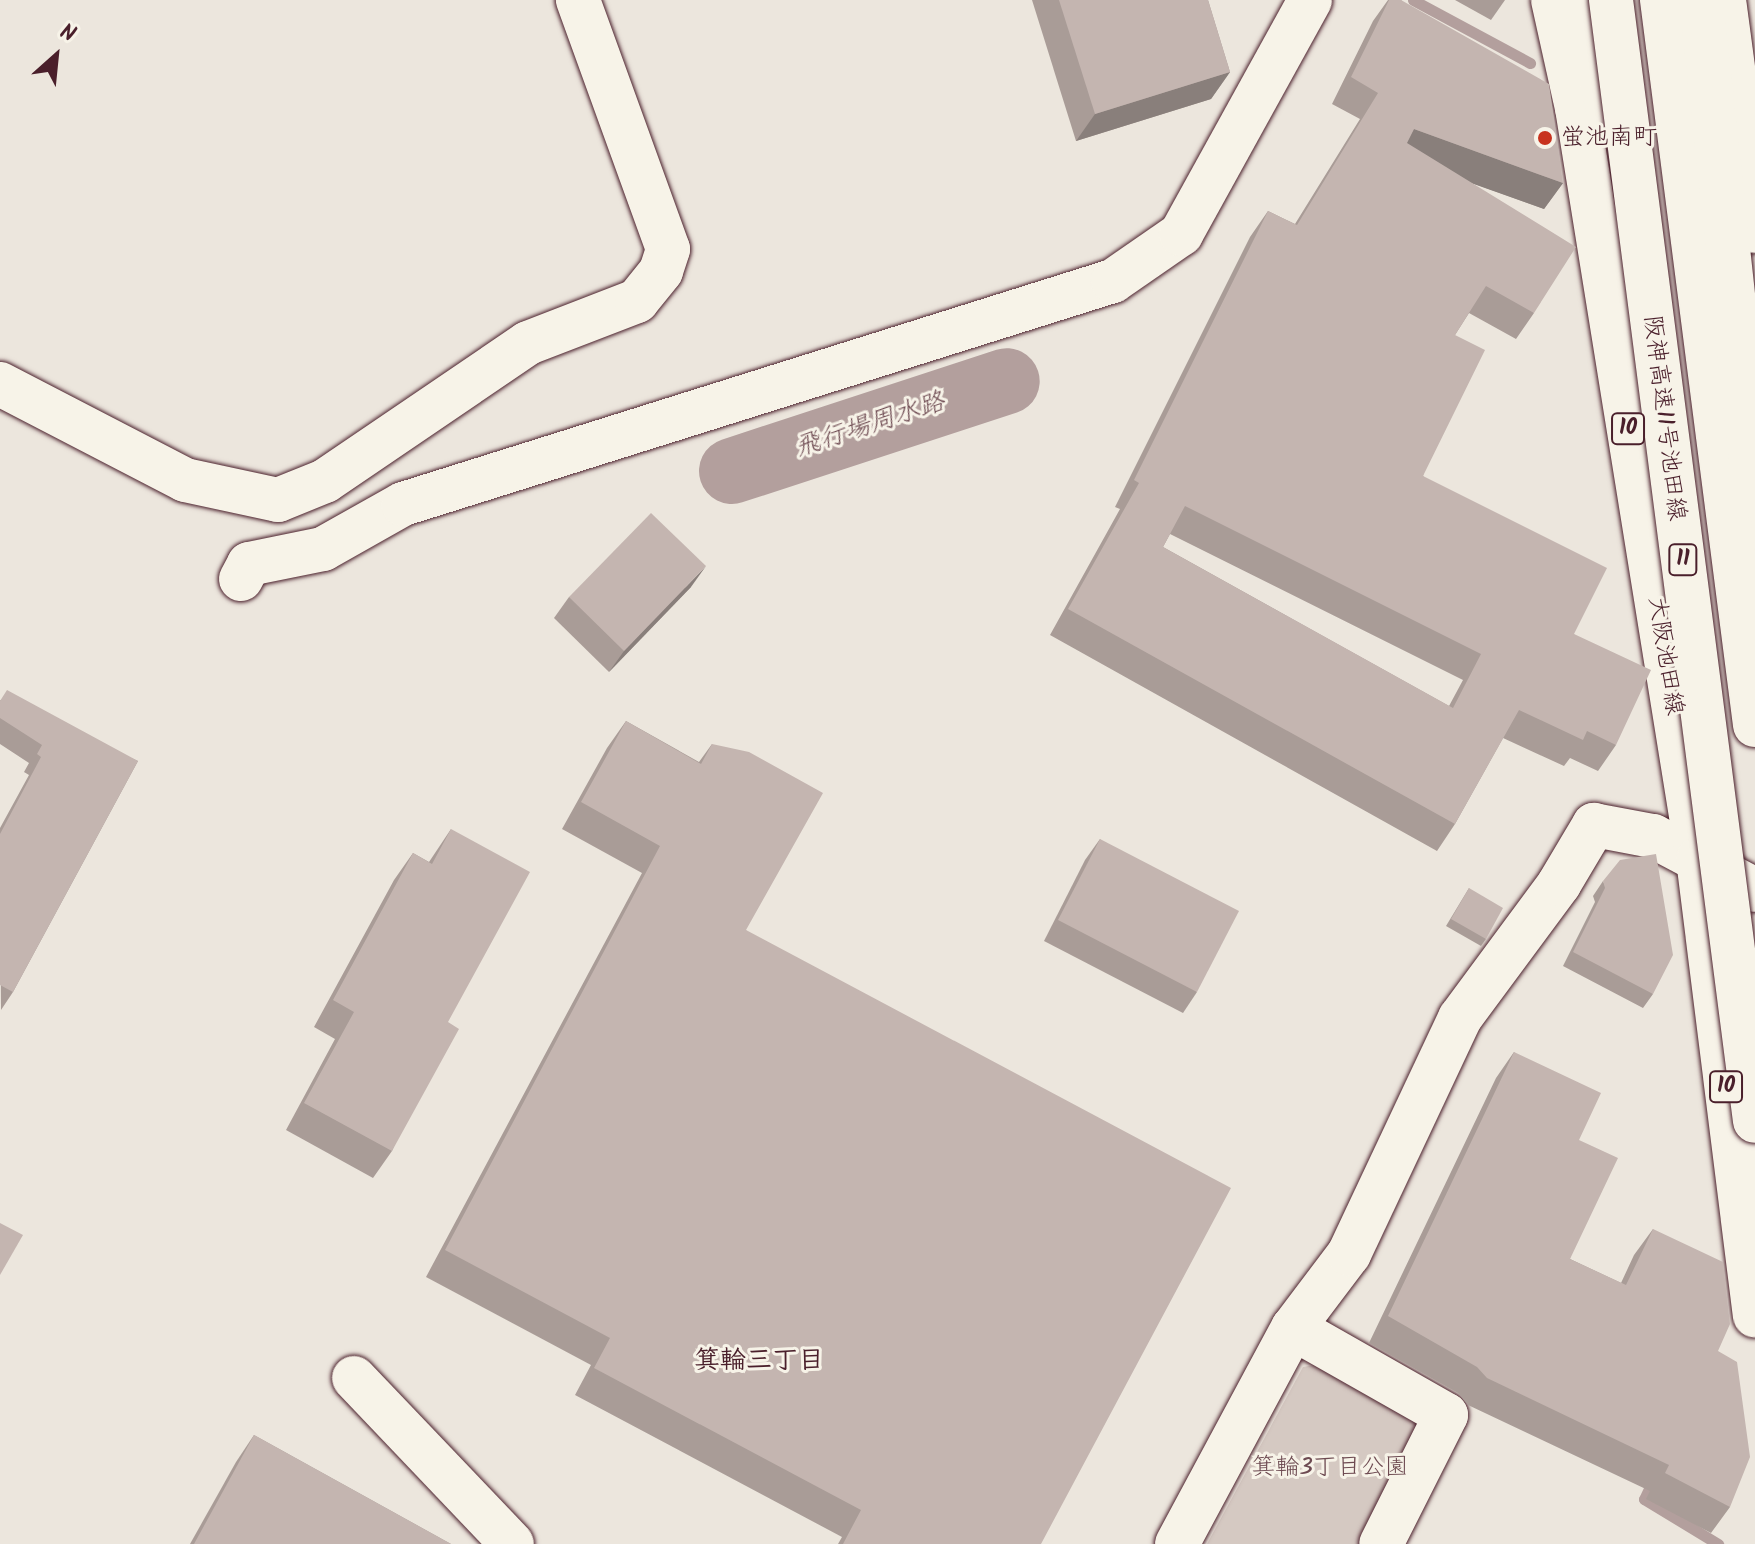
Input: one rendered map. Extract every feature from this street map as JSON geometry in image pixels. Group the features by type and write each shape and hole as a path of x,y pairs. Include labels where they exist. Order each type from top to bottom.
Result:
{"main road":[{"path":"0,384 185,480 278,500 325,481 528,343 637,301 661,271 668,249 578,0"},
{"path":"241,579 249,564 323,549 403,504 1113,281 1181,234 1310,0"},
{"name":"阪神高速11号池田線","path":"1611,0 1755,1121"},
{"name":"11","path":"1662,0 1755,725"},
{"path":"1681,0 1755,539"},
{"path":"1701,0 1755,496"},
{"path":"1724,0 1755,231"},
{"name":"11","path":"1567,7 1651,312"},
{"name":"大阪池田線","path":"1567,7 1577,108 1698,859 1755,1315"},
{"path":"1534,84 1577,108"},
{"path":"1177,1544 1293,1328 1349,1254 1460,1018 1559,884 1594,825 1653,836 1755,890"},
{"path":"1293,1328 1446,1415 1381,1544"},
{"path":"354,1378 512,1544"}],"green space":[{"name":"箕輪3丁目公園","path":"1320,1364 1417,1414 1426,1433 1369,1544 1207,1544 1303,1367"}],"building":[{"path":"1059,0 1208,0 1230,72 1095,114"},
{"path":"1389,0 1401,0 1549,84 1563,183 1414,129 1407,143 1576,247 1534,313 1486,286 1455,335 1485,350 1423,476 1607,568 1574,634 1651,670 1616,745 1587,731 1583,740 1519,710 1455,824 1068,609 1139,483 1134,480 1268,211 1297,225 1378,93 1351,77","holes":["1185,506 1481,654 1453,708 1163,547"]},
{"path":"651,513 706,566 624,651 569,597"},
{"path":"7,690 138,761 13,992 0,985 0,834 41,757 37,754 42,745 0,718 0,701"},
{"path":"626,721 701,764 712,744 749,752 823,793 746,930 1231,1188 1041,1544 843,1544 861,1510 594,1368 610,1338 445,1250 660,846 581,802"},
{"path":"451,829 530,872 448,1022 459,1029 392,1151 304,1103 354,1012 333,1000 413,853 432,864"},
{"path":"1100,839 1239,911 1197,992 1058,920"},
{"path":"1656,854 1673,955 1653,994 1573,952 1605,888 1603,881 1620,860"},
{"path":"1469,888 1503,908 1486,939 1451,919"},
{"path":"1514,1052 1601,1093 1579,1140 1618,1158 1570,1259 1626,1285 1653,1229 1723,1262 1730,1324 1718,1351 1737,1362 1750,1457 1730,1507 1665,1473 1669,1465 1487,1378 1477,1367 1388,1316"},
{"path":"0,1223 23,1235 0,1275"},
{"path":"254,1435 451,1544 194,1544"}],"waterway":[{"path":"1413,0 1530,63"},
{"name":"飛行場周水路","path":"732,471 1007,381"},
{"path":"1653,1480 1644,1499 1718,1544"}],"place":[{"name":"蛍池南町","path":"1545,138"}],"district":[{"name":"箕輪三丁目","path":"759,1362"}]}
